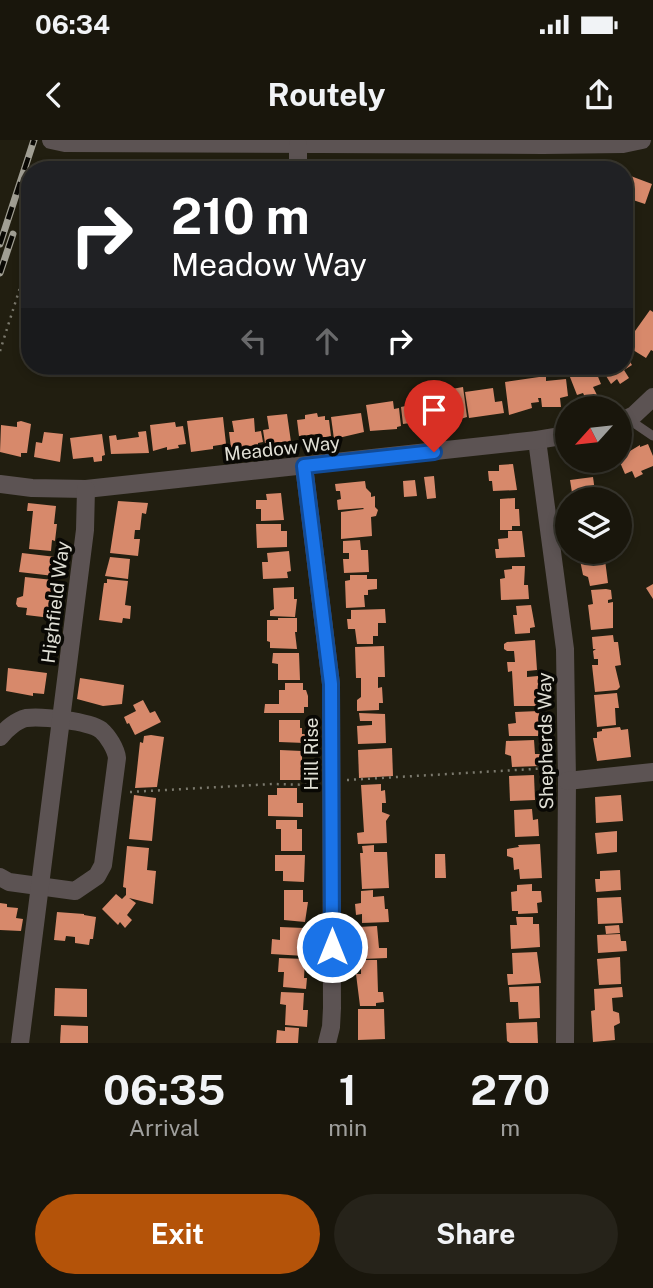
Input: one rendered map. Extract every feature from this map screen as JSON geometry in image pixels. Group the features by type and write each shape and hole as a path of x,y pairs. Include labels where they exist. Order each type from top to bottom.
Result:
{"street":[{"path":"58,141 298,145 543,142 623,144 642,140"},
{"path":"298,145 298,161"},
{"path":"632,414 653,397"},
{"name":"Meadow Way","path":"0,484 32,488 86,489 555,437"},
{"name":"Shepherds Way","path":"537,440 565,649 565,1043"},
{"name":"Hill Rise","path":"304,466 331,684 332,1008 327,1043"},
{"name":"Highfield Way","path":"20,1043 85,530 86,489"},
{"path":"0,737 23,719 61,720 98,728 116,752 103,865 97,876 75,891 40,888 9,882 0,877"},
{"path":"567,781 653,772"}],"lane":[{"path":"632,426 653,436"}],"path":[{"path":"0,351 21,284"}],"building":[{"path":"633,177 652,184 645,204 633,200"},
{"path":"650,310 653,312 653,351 651,350 646,358 633,350 633,334"},
{"path":"569,375 597,375 601,384 593,387 597,395 584,396 583,393 577,395"},
{"path":"606,375 627,375 629,378 620,384 617,379 611,384"},
{"path":"546,376 546,381 566,379 568,396 555,396 555,407 542,407 541,398 538,398 539,402 531,403 532,408 509,415 505,382"},
{"path":"463,387 467,417 447,423 446,418 440,419 436,395"},
{"path":"493,388 495,402 502,401 504,413 469,418 465,392"},
{"path":"420,400 421,404 429,403 430,407 433,406 435,419 432,419 432,424 425,425 424,421 403,424 401,407"},
{"path":"393,401 394,409 399,408 401,426 397,429 370,431 366,405"},
{"path":"317,413 318,417 325,416 325,420 329,420 331,436 299,436 297,420"},
{"path":"361,413 364,432 334,439 331,417"},
{"path":"287,414 291,442 265,443 263,430 269,429 267,416"},
{"path":"223,417 226,444 191,452 187,421"},
{"path":"254,418 255,432 261,431 263,442 231,448 229,432 234,432 232,421"},
{"path":"17,422 31,424 27,453 21,453 21,457 0,452 1,425 17,427"},
{"path":"175,422 176,427 183,426 186,444 178,445 179,448 167,450 167,447 153,451 150,425"},
{"path":"146,431 149,453 111,454 109,436 116,435 117,440 139,437 138,432"},
{"path":"44,432 63,434 60,462 34,457 36,442 42,443"},
{"path":"102,434 105,455 102,456 102,461 94,462 93,457 73,459 70,438"},
{"path":"648,444 653,456 653,466 641,471 643,474 635,478 632,471 632,450"},
{"path":"513,464 517,490 493,491 488,471 499,471 499,465"},
{"path":"434,476 436,498 427,499 424,477"},
{"path":"593,477 594,487 571,487 570,480"},
{"path":"415,480 417,496 404,497 403,481"},
{"path":"365,481 371,497 375,496 375,507 378,510 376,516 371,517 372,536 341,539 341,512 364,509 338,510 337,500 341,499 335,484"},
{"path":"281,493 284,520 261,521 261,509 256,509 256,500 267,500 266,494"},
{"path":"515,498 520,526 512,526 512,530 500,530 500,499"},
{"path":"118,501 148,503 146,514 142,513 140,530 135,530 134,539 140,539 138,556 110,553"},
{"path":"28,503 56,506 54,524 57,524 51,551 29,549 33,511 27,511"},
{"path":"256,524 281,524 281,531 287,531 287,547 257,548"},
{"path":"508,531 522,531 525,557 496,558 498,539 508,538"},
{"path":"360,540 361,550 368,550 369,572 344,573 343,559 349,559 349,553 343,553 343,541"},
{"path":"289,551 291,571 287,572 288,578 263,579 262,562 268,562 267,553"},
{"path":"22,553 56,557 54,576 19,572"},
{"path":"110,557 130,559 128,579 105,576"},
{"path":"581,564 606,564 608,583 590,586 588,577 583,575"},
{"path":"512,566 525,566 524,585 528,585 529,599 501,600 500,579 505,578 504,570 512,569"},
{"path":"350,575 367,575 367,579 377,579 377,589 368,590 368,595 364,595 365,607 346,608 345,581 350,580"},
{"path":"25,577 53,580 49,612 52,612 51,618 26,615 27,608 18,607 16,604 17,598 23,596"},
{"path":"107,579 128,581 125,605 131,606 130,619 123,618 122,623 99,620 104,583 107,583"},
{"path":"653,584 653,599 646,588"},
{"path":"294,587 294,599 297,599 295,617 270,616 270,611 274,609 273,588"},
{"path":"591,590 611,590 612,599 608,600 608,603 613,602 613,628 591,630 588,605 593,604"},
{"path":"531,605 535,627 530,628 530,633 515,634 513,615 517,615 516,606"},
{"path":"385,609 386,623 378,623 378,636 373,636 373,644 357,644 355,629 348,629 347,619 351,619 351,610"},
{"path":"297,618 297,649 270,648 270,642 267,641 267,620"},
{"path":"613,635 614,642 618,642 621,665 615,666 620,687 617,690 595,692 592,665 598,665 598,659 594,659 593,651 596,649 593,649 592,637"},
{"path":"535,640 537,670 527,671 527,677 538,676 538,683 542,683 542,693 536,694 537,706 514,706 512,671 508,672 507,662 515,662 514,651 504,649 504,644"},
{"path":"384,646 385,677 378,677 383,703 379,703 379,710 357,711 357,700 361,697 361,678 356,678 355,647"},
{"path":"273,653 299,653 300,680 278,680 278,664 272,663"},
{"path":"8,668 47,673 44,694 33,693 33,696 6,691"},
{"path":"80,678 124,685 122,704 103,706 77,699"},
{"path":"285,683 303,683 303,690 306,690 308,696 308,707 304,707 304,713 264,713 265,704 279,704 279,690 285,690"},
{"path":"617,693 619,708 615,708 616,725 597,727 594,695"},
{"path":"143,700 150,713 155,711 161,722 135,735 124,717 136,711 133,705"},
{"path":"539,711 538,736 509,736 508,724 516,723 515,712"},
{"path":"359,713 385,714 386,743 358,744 357,726 372,725 372,721 360,721"},
{"path":"279,720 300,720 305,743 279,742"},
{"path":"620,727 621,730 628,729 631,757 597,761 593,738 597,738 597,732"},
{"path":"144,736 164,737 157,787 135,788 140,742 143,743"},
{"path":"534,740 535,754 540,754 540,766 512,767 511,756 505,754 506,741"},
{"path":"392,748 393,776 359,778 358,750"},
{"path":"280,750 302,751 302,763 307,763 305,780 280,780"},
{"path":"534,775 535,800 510,801 509,776"},
{"path":"381,784 381,791 385,790 386,803 382,803 382,812 390,815 386,821 387,843 358,844 357,833 364,832 361,785"},
{"path":"277,788 297,788 297,803 303,803 303,817 268,816 268,795 277,795"},
{"path":"134,795 156,798 152,841 129,839"},
{"path":"621,795 623,821 596,823 595,797"},
{"path":"532,809 533,820 538,819 539,836 515,837 514,810"},
{"path":"276,820 297,820 297,829 302,829 302,851 281,851 281,829 276,829"},
{"path":"617,831 617,852 597,854 595,833"},
{"path":"540,844 542,878 520,879 519,869 514,870 513,858 507,856 507,849 519,847 518,845"},
{"path":"374,845 374,852 387,852 389,888 362,889 360,853 363,853 362,846"},
{"path":"127,846 149,848 147,870 156,871 153,904 129,898 136,903 127,915 132,920 125,928 120,922 118,925 102,909 116,894 122,899 126,895 126,888 123,887"},
{"path":"435,854 445,854 446,878 435,878"},
{"path":"275,855 305,855 304,882 283,881 283,871 275,871"},
{"path":"620,870 621,890 596,892 595,879 600,879 600,871"},
{"path":"532,884 532,891 541,891 542,902 537,903 538,913 518,914 518,911 512,911 511,892 517,891 517,885"},
{"path":"284,890 303,890 303,902 308,902 305,922 284,920"},
{"path":"373,890 373,897 384,896 389,922 362,923 362,914 356,915 355,904 361,903 361,891"},
{"path":"621,897 623,923 598,924 597,898"},
{"path":"0,903 18,908 16,918 23,919 21,931 0,930"},
{"path":"57,912 96,917 93,939 90,939 89,945 75,943 75,937 66,936 65,941 54,940"},
{"path":"516,917 533,917 533,924 539,924 540,947 511,949 510,925 517,925"},
{"path":"619,925 620,933 606,934 605,926"},
{"path":"377,926 379,948 387,948 387,958 362,959 361,951 356,952 358,927"},
{"path":"280,927 304,928 305,956 271,954 272,939 280,940"},
{"path":"620,934 621,941 626,941 627,951 598,953 597,935"},
{"path":"537,952 541,983 508,985 507,974 513,974 512,953"},
{"path":"620,957 621,984 599,985 597,959"},
{"path":"279,958 305,959 306,989 283,987 284,972 278,972"},
{"path":"361,960 377,960 378,992 383,992 384,1002 376,1003 376,1006 360,1006 356,974 361,974"},
{"path":"539,986 540,1018 519,1019 518,1002 510,1002 509,987"},
{"path":"622,987 623,997 612,998 613,1011 619,1013 620,1023 614,1026 615,1040 593,1042 591,1011 595,1010 594,989"},
{"path":"55,988 87,989 87,1017 54,1016"},
{"path":"281,992 304,993 303,1010 308,1010 307,1027 285,1025 286,1005 280,1004"},
{"path":"358,1009 384,1009 385,1039 358,1040"},
{"path":"537,1022 538,1043 507,1041 506,1023"},
{"path":"61,1025 88,1026 88,1043 60,1043"},
{"path":"285,1027 299,1028 298,1043 276,1043 277,1030 285,1031"}],"railway":[{"path":"27,161 34,140"},
{"path":"0,244 21,180"},
{"path":"0,273 13,234"}],"route":[{"path":"332,947 331,684 304,466 434,452"}]}
